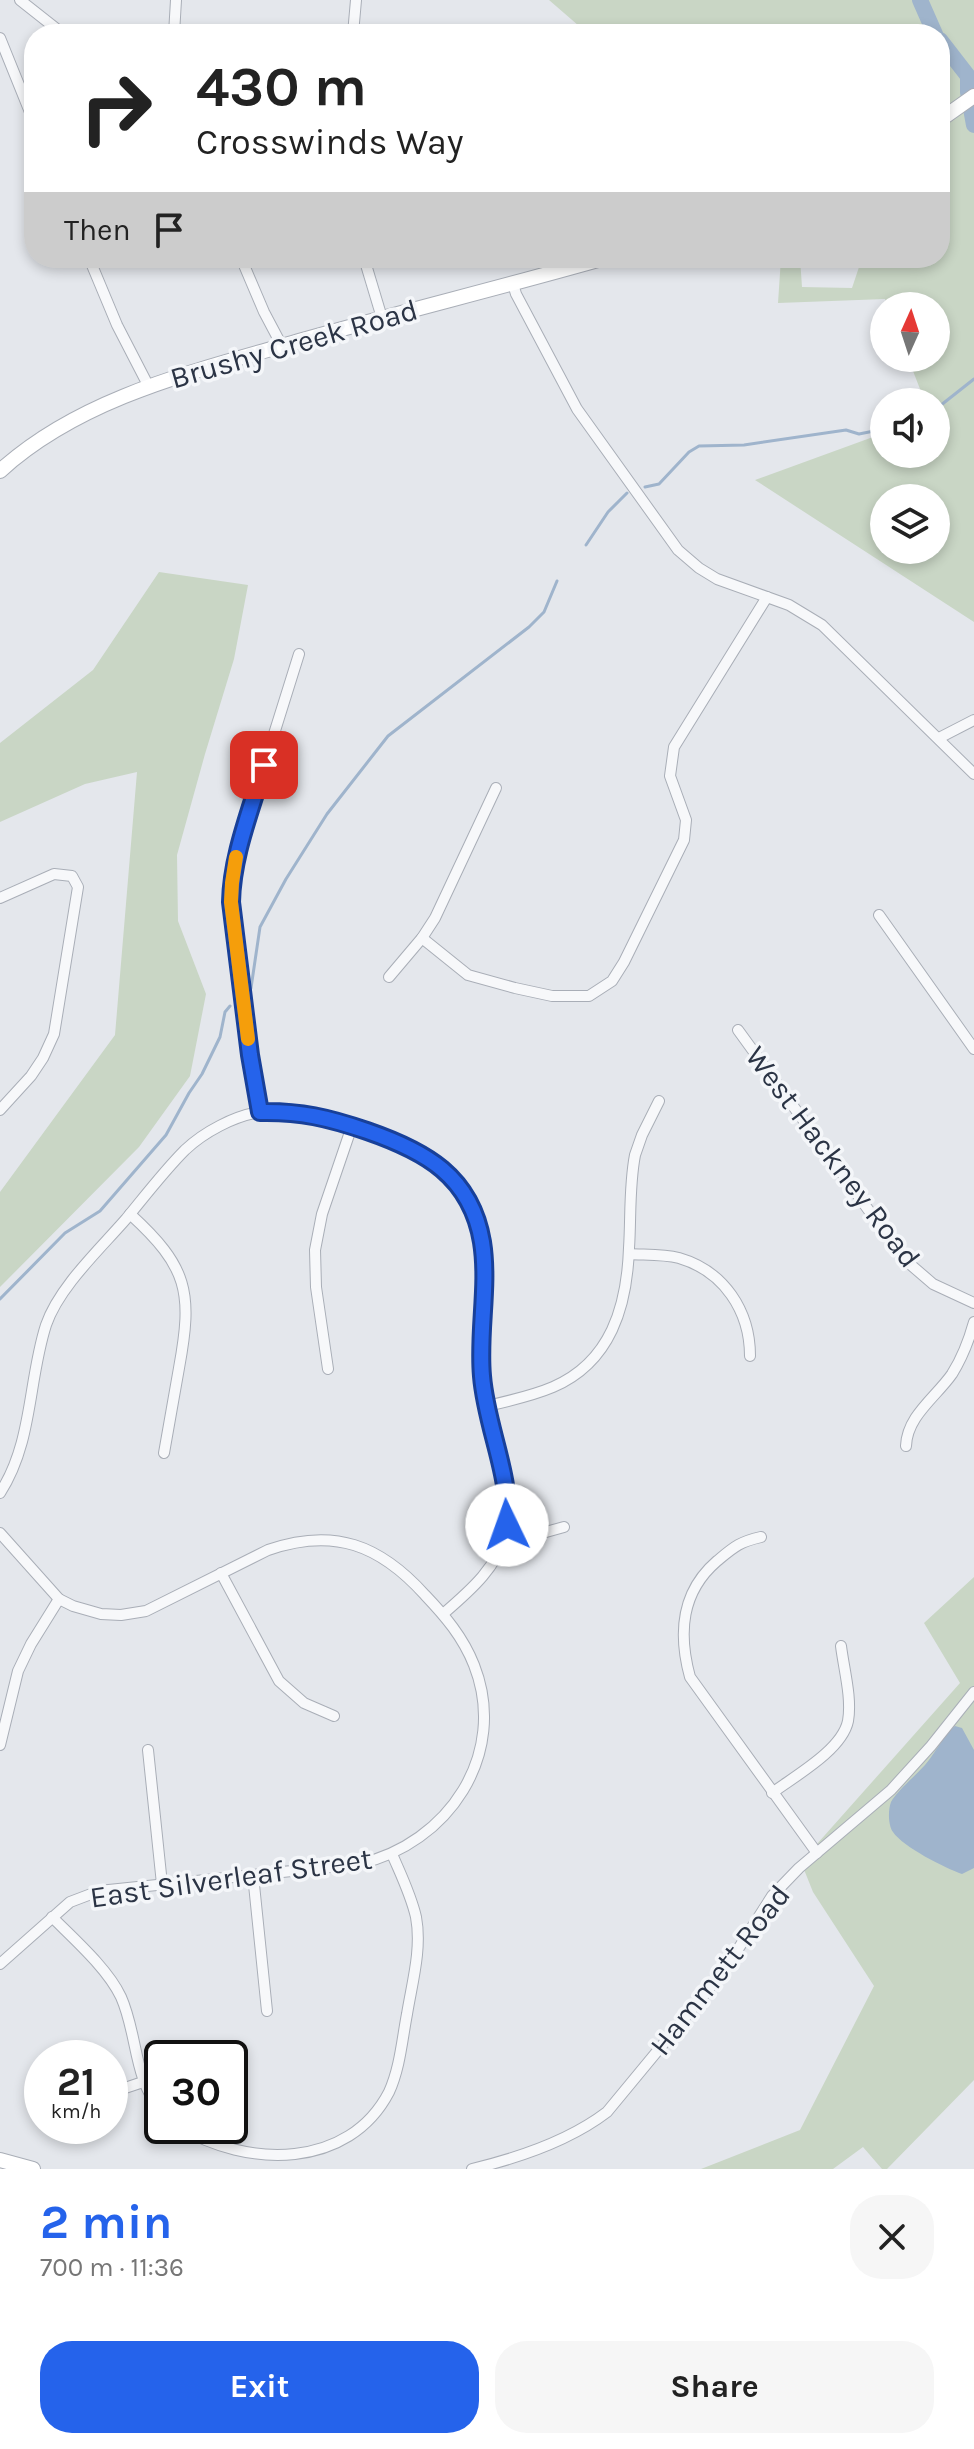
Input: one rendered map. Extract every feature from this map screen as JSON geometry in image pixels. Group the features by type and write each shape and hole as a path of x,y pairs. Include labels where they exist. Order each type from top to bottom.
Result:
{"main road":[{"path":"950,113 974,96"},
{"name":"Brushy Creek Road","path":"0,471 56,430 149,387 282,346 570,268"},
{"path":"0,2160 33,2169"}],"street":[{"path":"20,0 50,24"},
{"path":"175,24 176,0"},
{"path":"354,24 356,0"},
{"path":"0,38 24,97"},
{"path":"93,268 117,325 149,387"},
{"path":"245,268 282,346"},
{"path":"367,268 382,318"},
{"path":"513,284 577,409 685,557 709,575 789,605 822,625 974,774"},
{"path":"422,938 468,975 515,988 552,996 589,996 612,981 684,840 686,820 670,776 674,747 767,597"},
{"path":"260,1112 233,926 232,883 238,849 299,654"},
{"path":"939,738 974,720"},
{"path":"389,977 435,918 496,788"},
{"path":"0,898 61,873 73,877 78,887 57,1022 43,1058 0,1110"},
{"path":"879,915 974,1049"},
{"name":"West Hackney Road","path":"738,1030 904,1259 933,1284 974,1303"},
{"path":"487,1406 554,1387 591,1361 607,1339 620,1313 626,1290 635,1155 659,1101"},
{"path":"0,1493 19,1455 41,1346 52,1311 75,1279 193,1143 231,1121 260,1112 308,1114 352,1126 399,1142 427,1157 452,1179 471,1208 479,1229 483,1253 481,1360 487,1406 507,1493 507,1525 501,1547 491,1566 443,1614"},
{"path":"328,1369 316,1287 315,1250 322,1214 352,1126"},
{"path":"130,1214 169,1255 180,1276 186,1300 186,1331 164,1453"},
{"path":"629,1254 679,1259 717,1279 734,1297 742,1313 750,1337 750,1356"},
{"path":"906,1446 907,1434 914,1419 947,1380 960,1359 974,1322"},
{"path":"507,1525 546,1532 564,1527"},
{"path":"0,1533 59,1599 18,1671 0,1745"},
{"path":"761,1537 739,1542 694,1585 685,1609 682,1635 685,1657 690,1677 817,1853"},
{"name":"East Silverleaf Street","path":"0,1964 70,1902 99,1891 359,1864 392,1854 421,1838 447,1814 467,1785 479,1751 483,1714 479,1679 463,1641 411,1580 392,1563 367,1549 341,1541 313,1539 288,1543 268,1550 160,1605 133,1614 101,1614 59,1599"},
{"path":"221,1573 279,1681 304,1703 334,1716"},
{"path":"772,1793 830,1750 842,1736 848,1721 849,1703 841,1646"},
{"name":"Hammett Road","path":"472,2169 535,2150 581,2129 607,2112 726,1968 772,1896 907,1773 974,1692"},
{"path":"148,1750 162,1884"},
{"path":"215,2144 245,2155 284,2161 327,2152 351,2139 382,2106 395,2078 417,1952 413,1906 392,1854"},
{"path":"253,1875 267,2011"},
{"path":"52,1917 118,1991 143,2082 128,2087"}],"green space":[{"path":"549,0 974,0 974,622 885,564 950,564 950,484 870,484 870,555 755,480 870,438 870,468 950,468 950,388 920,388 913,372 950,372 950,292 870,292 870,300 778,303 780,268 801,268 802,287 852,288 859,268 950,268 950,24 577,24"},
{"path":"159,572 248,585 234,659 177,855 178,921 206,994 190,1076 139,1147 0,1287 0,1192 115,1035 137,772 85,784 0,822 0,743 93,670"},
{"path":"974,1577 974,2080 887,2169 882,2169 863,2147 833,2169 701,2169 800,2130 874,1986 813,1892 801,1862 960,1683 924,1623"}],"water":[{"path":"955,1726 962,1728 974,1750 974,1868 962,1874 935,1862 898,1838 889,1817 894,1798"}],"waterway":[{"path":"920,0 931,24"},
{"path":"950,53 968,76 974,125"},
{"path":"950,398 974,379"},
{"path":"645,487 659,484 689,452 699,446 744,445 846,430 859,434 870,432"},
{"path":"586,545 608,512 627,493"},
{"path":"251,988 260,927 327,814 388,736 529,627 544,612 557,581"},
{"path":"0,1299 65,1233 100,1211 166,1135 202,1074 220,1037 225,1012 230,1006"}],"slow traffic":[{"path":"236,857 231,902 248,1039"}],"route":[{"path":"264,765 238,849 231,902 260,1112 291,1112 327,1118 399,1142 440,1167 463,1193 479,1229 483,1253 482,1376 507,1493 507,1525"}]}
